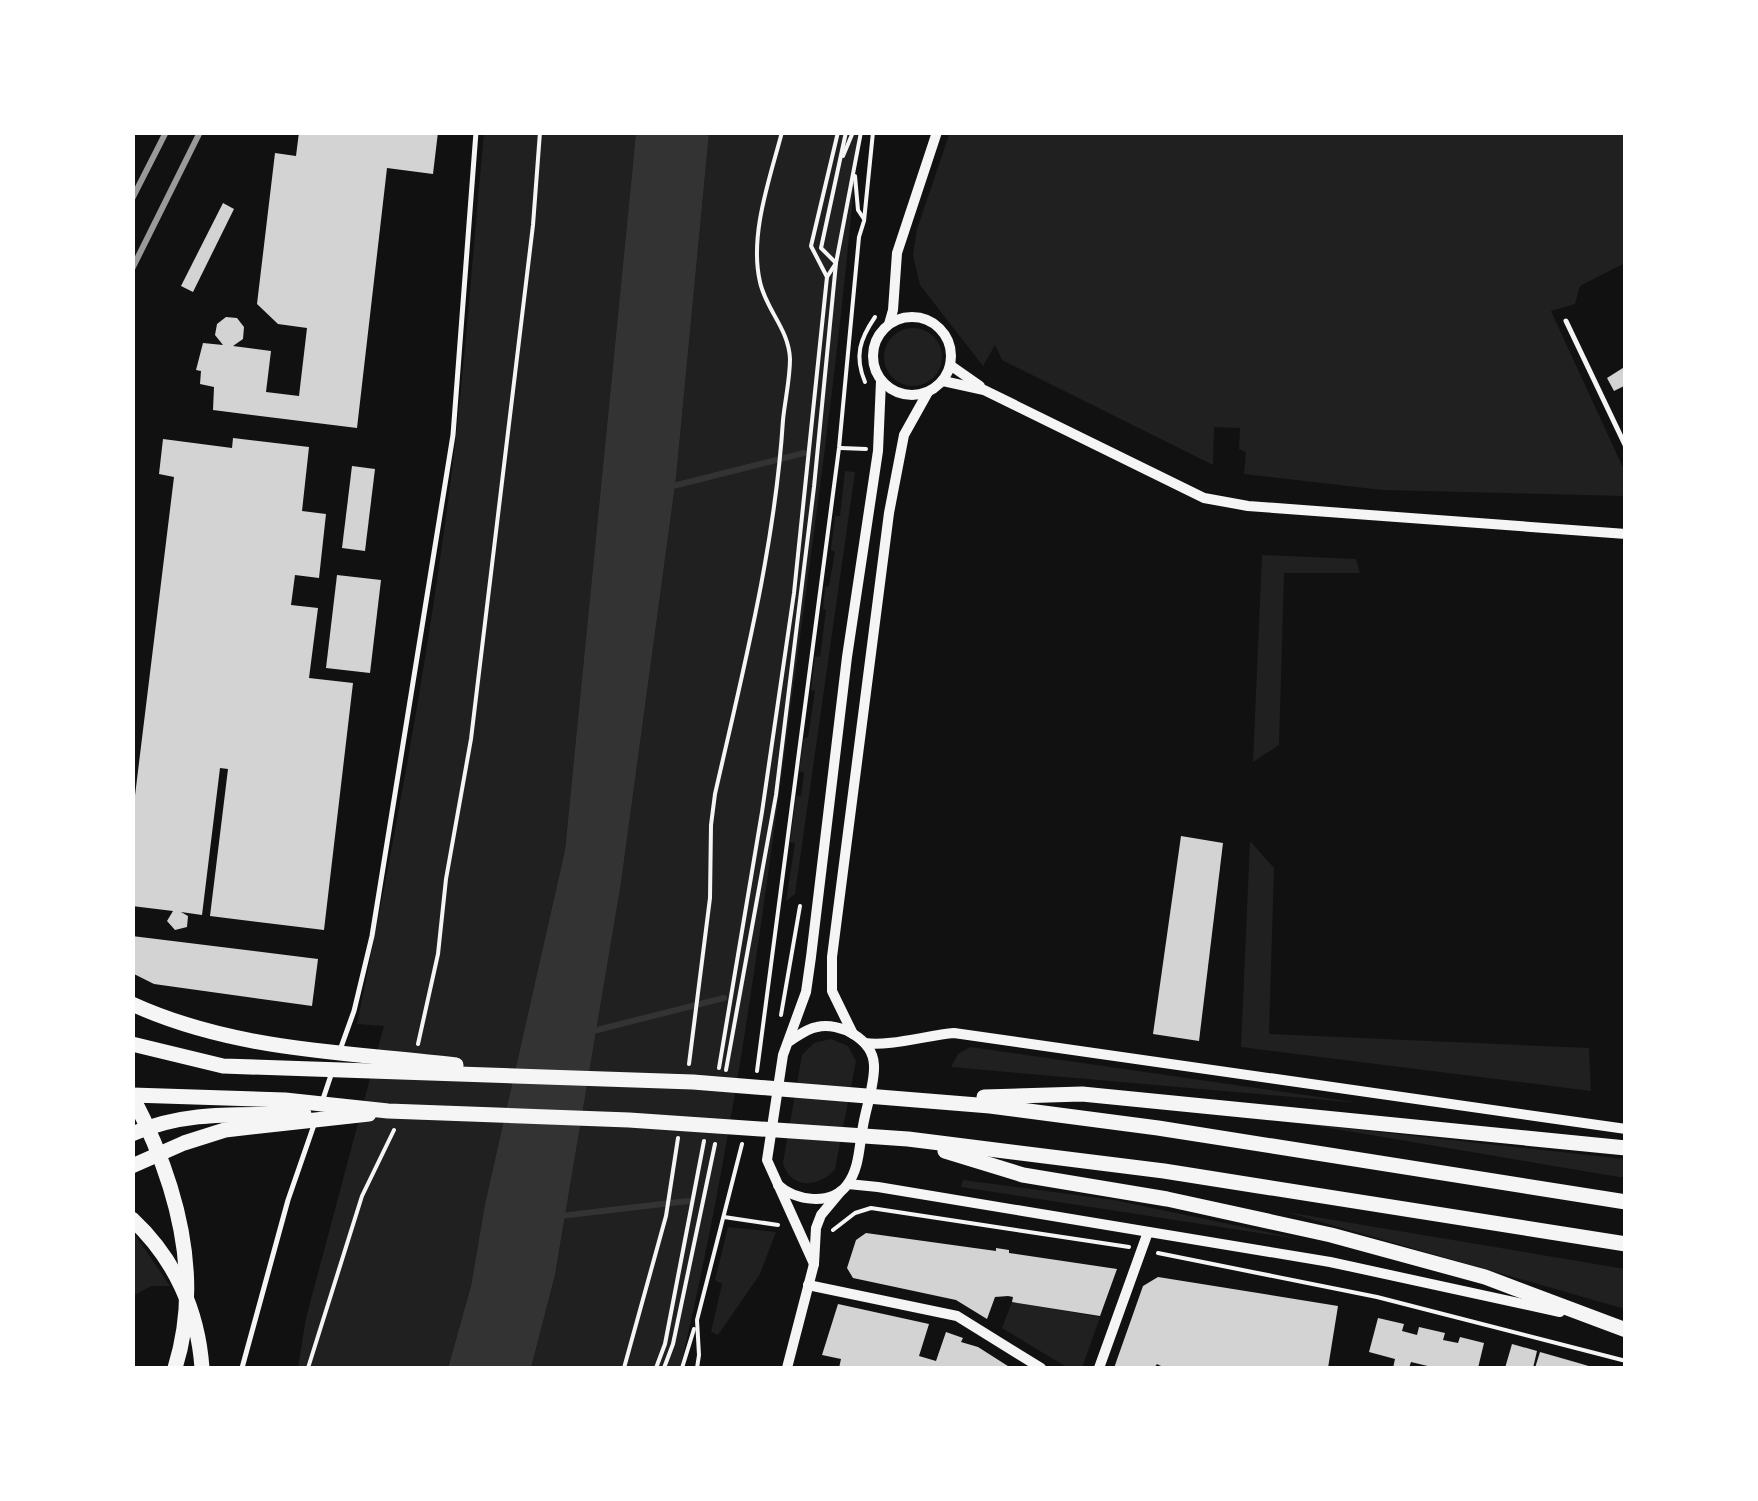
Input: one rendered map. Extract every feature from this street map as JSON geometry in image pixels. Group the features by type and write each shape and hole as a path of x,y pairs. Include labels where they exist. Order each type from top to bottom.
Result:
{"highway":[{"path":"132,1004 204,1031 293,1049 524,1074"},
{"path":"132,1044 223,1066 524,1074 768,1086 915,1099 1158,1128 1626,1202"},
{"path":"915,1099 1082,1094 1626,1148"},
{"path":"132,1095 283,1113"},
{"path":"132,1095 162,1160 182,1228 188,1296 176,1368"},
{"path":"132,1166 225,1130 283,1113"},
{"path":"136,1132 202,1114 283,1113 629,1120 908,1139 1164,1170 1626,1244"},
{"path":"908,1139 1023,1175 1220,1210 1415,1256 1484,1277 1626,1330"},
{"path":"132,1220 155,1243 178,1278 197,1330 202,1368"}],"street":[{"path":"814,1264 766,1160 784,1055 806,992 847,657 878,451 881,381 874,368 873,350 894,310 898,253 937,132"},
{"path":"853,1034 832,991 832,956 890,513 904,435 928,392 942,382 950,365 948,340 935,323 915,316 889,324"},
{"path":"950,365 984,390 1204,498 1248,506 1626,534"},
{"path":"881,381 905,395 928,392"},
{"path":"942,382 984,390"},
{"path":"789,1042 816,1027 836,1027 865,1043 878,1045 954,1033 1626,1129"},
{"path":"787,1368 814,1264 820,1215 856,1167 874,1063 865,1043"},
{"path":"774,1180 801,1199 826,1196 844,1187 878,1186 1348,1266 1536,1305 1626,1330"},
{"path":"1099,1368 1148,1232"},
{"path":"808,1285 957,1316 1041,1368"}],"lane":[{"path":"242,1368 288,1200 354,1011 372,936 453,434 476,132"},
{"path":"1566,322 1626,447"}],"path":[{"path":"416,1050 438,954 446,879 471,739 533,226 540,132"},
{"path":"688,1068 710,898 715,794 780,473 790,362 788,341 761,286 757,260 782,132"},
{"path":"827,277 811,246 838,132"},
{"path":"836,263 821,248 850,132"},
{"path":"725,1075 776,795 814,487 836,263 861,132"},
{"path":"754,1086 839,448 873,132"},
{"path":"854,171 858,210 864,221"},
{"path":"724,1043 794,594 827,277 836,263"},
{"path":"867,387 858,361 859,348 879,311"},
{"path":"839,448 866,449 867,435"},
{"path":"308,1368 362,1196 390,1143 392,1118"},
{"path":"664,1368 673,1344 717,1133"},
{"path":"624,1368 666,1216 678,1138"},
{"path":"682,1368 743,1138"},
{"path":"656,1368 665,1344 701,1154"},
{"path":"737,1163 752,1162"},
{"path":"829,1239 834,1228 855,1212 871,1208 1140,1249 1377,1297 1626,1361"},
{"path":"724,1217 788,1226"},
{"path":"696,1368 700,1355 697,1320"}],"shaded area":[{"path":"950,132 1625,133 1625,263 1580,286 1575,304 1551,311 1625,472 1625,496 1382,490 1244,474 1246,452 1239,449 1240,428 1214,427 1213,465 1002,360 995,345 983,366 920,285 913,255 917,229"},
{"path":"484,133 636,133 565,850 485,1204 471,1286 448,1368 298,1368 306,1318 384,1026 357,1024 438,574 458,415"},
{"path":"636,133 709,133 676,478 621,883 555,1275 531,1368 448,1368 471,1286 485,1204 565,850"},
{"path":"709,133 858,133 829,415 757,950 716,1202 680,1368 531,1368 555,1275 621,883 676,478"},
{"path":"913,328 933,337 942,357 933,377 913,386 893,377 884,357 893,337"},
{"path":"845,471 855,472 795,894 786,901 795,843 790,842 796,796 801,796 804,773 799,771 804,738 808,737 815,691 811,690 815,656 820,657 825,587 829,586 835,552 831,550 835,516 840,516"},
{"path":"1262,555 1356,559 1360,573 1284,573 1279,745 1253,762"},
{"path":"1250,841 1274,868 1269,1034 1589,1048 1591,1091 1241,1047"},
{"path":"831,1039 848,1046 856,1061 835,1169 822,1180 799,1182 783,1163 802,1055 814,1043"},
{"path":"970,1047 1361,1103 951,1067 958,1054"},
{"path":"1306,1124 1625,1159 1625,1178"},
{"path":"963,1180 1114,1200 1305,1240 961,1187"},
{"path":"1286,1212 1625,1269 1625,1309"},
{"path":"728,1227 776,1232 760,1274 718,1335 711,1332 722,1284 715,1280"},
{"path":"133,1232 170,1286 151,1286 134,1299"},
{"path":"1012,1302 1100,1317 1082,1368 1068,1368 1002,1328"}],"building":[{"path":"299,132 438,132 433,174 387,168 357,428 213,410 214,387 200,384 201,371 196,370 203,343 223,345 215,335 217,324 226,317 237,318 244,327 243,339 233,346 271,351 266,392 299,396 307,328 278,324 257,304 275,153 296,156"},
{"path":"223,203 234,209 193,292 181,286"},
{"path":"1626,366 1626,385 1614,391 1607,378"},
{"path":"233,438 309,447 302,511 326,514 319,578 295,575 291,605 318,608 309,678 353,683 324,930 210,916 228,769 220,768 202,915 181,912 188,916 187,927 175,930 167,921 173,911 132,906 132,820 174,477 159,474 163,439 232,448"},
{"path":"352,466 375,469 365,551 342,548"},
{"path":"337,575 381,580 370,673 326,668"},
{"path":"1181,836 1223,843 1199,1041 1153,1034"},
{"path":"132,936 318,959 312,1006 154,984 132,973"},
{"path":"866,1233 996,1248 1117,1269 1100,1316 1012,1302 1013,1297 1008,1296 995,1297 987,1319 956,1300 853,1278 847,1268 856,1240"},
{"path":"1158,1277 1338,1306 1328,1368 1165,1368 1157,1364 1154,1368 1114,1368 1143,1286"},
{"path":"838,1304 929,1324 919,1356 936,1361 946,1332 1011,1368 839,1368 841,1359 822,1355"},
{"path":"1378,1318 1404,1324 1402,1331 1417,1335 1419,1327 1445,1333 1443,1340 1458,1343 1460,1337 1484,1343 1478,1368 1436,1368 1411,1362 1409,1368 1393,1368 1395,1359 1369,1352"},
{"path":"1512,1344 1537,1351 1533,1368 1505,1368"},
{"path":"1540,1352 1582,1364 1595,1368 1535,1368"}],"waterway":[{"path":"669,487 804,453"},
{"path":"589,1032 724,998"},
{"path":"560,1216 688,1201"}],"railway":[{"path":"132,199 166,132"},
{"path":"132,269 200,132"}]}
